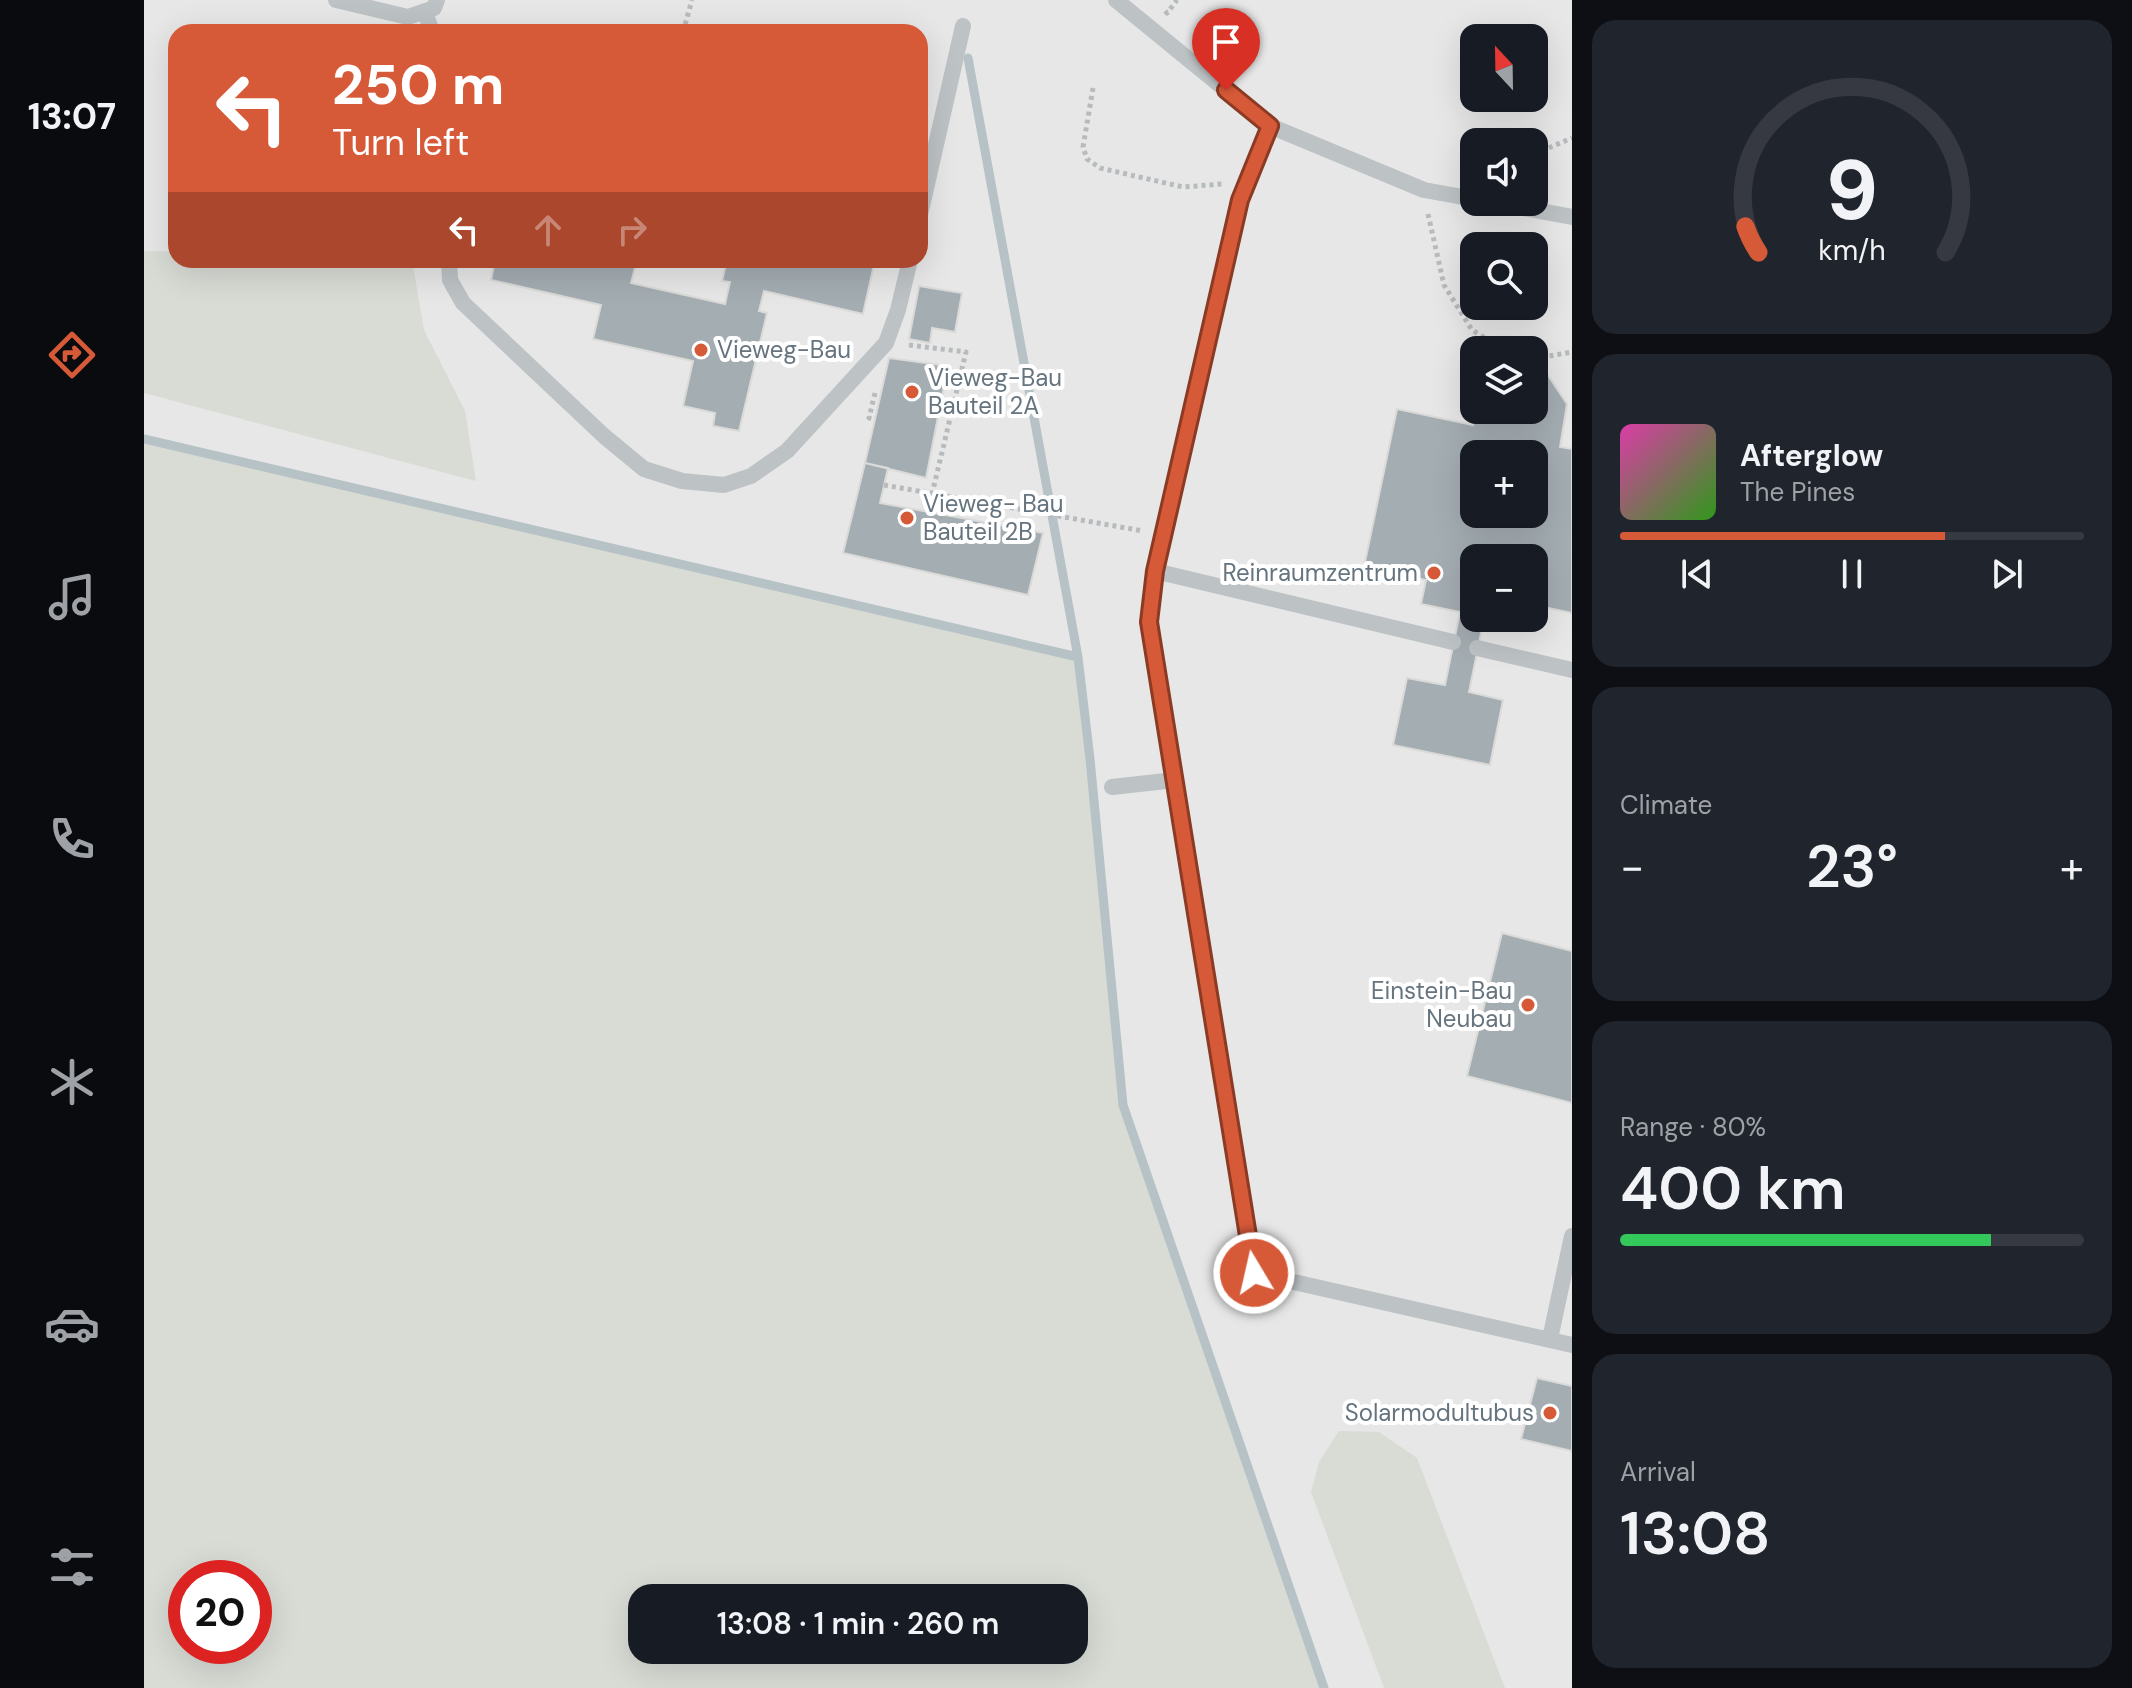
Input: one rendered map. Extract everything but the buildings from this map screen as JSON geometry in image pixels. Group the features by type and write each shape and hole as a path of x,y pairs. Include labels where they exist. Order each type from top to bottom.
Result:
{"lane":[{"path":"336,0 408,17 431,6"},
{"path":"1116,0 1270,126 1424,190 1460,196"},
{"path":"928,180 963,26"},
{"path":"1270,126 1240,200 1155,571 1149,622 1254,1273 1572,1345"},
{"path":"1548,213 1572,217"},
{"path":"449,268 450,280 463,303 604,436 644,469 682,481 724,485 751,476 787,451 886,343 908,268"},
{"path":"1155,571 1453,642"},
{"path":"1477,648 1572,670"},
{"path":"1112,787 1175,780"},
{"path":"1550,1339 1572,1236"}],"path":[{"path":"685,24 692,0"},
{"path":"1167,13 1178,22"},
{"path":"1093,88 1083,147 1087,159 1100,168 1183,187 1225,184 1240,200"},
{"path":"1548,148 1572,138"},
{"path":"1424,190 1444,285 1472,330 1482,336"},
{"path":"886,343 966,352 932,494"},
{"path":"1548,356 1572,352"},
{"path":"875,419 869,418 876,388"},
{"path":"884,485 1163,534"}],"shaded area":[{"path":"144,0 1572,0 1572,1688 144,1688"},
{"path":"144,251 168,251 168,268 413,268 424,330 465,411 476,481 144,393"},
{"path":"144,439 1078,657 1123,1105 1324,1688 144,1688"},
{"path":"1339,1431 1379,1432 1417,1458 1505,1688 1384,1688 1311,1492 1319,1462"}],"waterway":[{"path":"968,58 1078,657 1123,1105 1324,1688"},
{"path":"144,439 1078,657"}],"place":[{"name":"Vieweg-Bau","path":"701,350"},
{"name":"Vieweg-Bau Bauteil 2A","path":"912,392"},
{"name":"Vieweg- Bau Bauteil 2B","path":"907,518"},
{"name":"Reinraumzentrum","path":"1434,573"},
{"name":"Einstein-Bau Neubau","path":"1528,1005"},
{"name":"Solarmodultubus","path":"1550,1413"}],"route":[{"path":"1226,90 1270,126 1240,200 1155,571 1149,622 1254,1273"}]}
